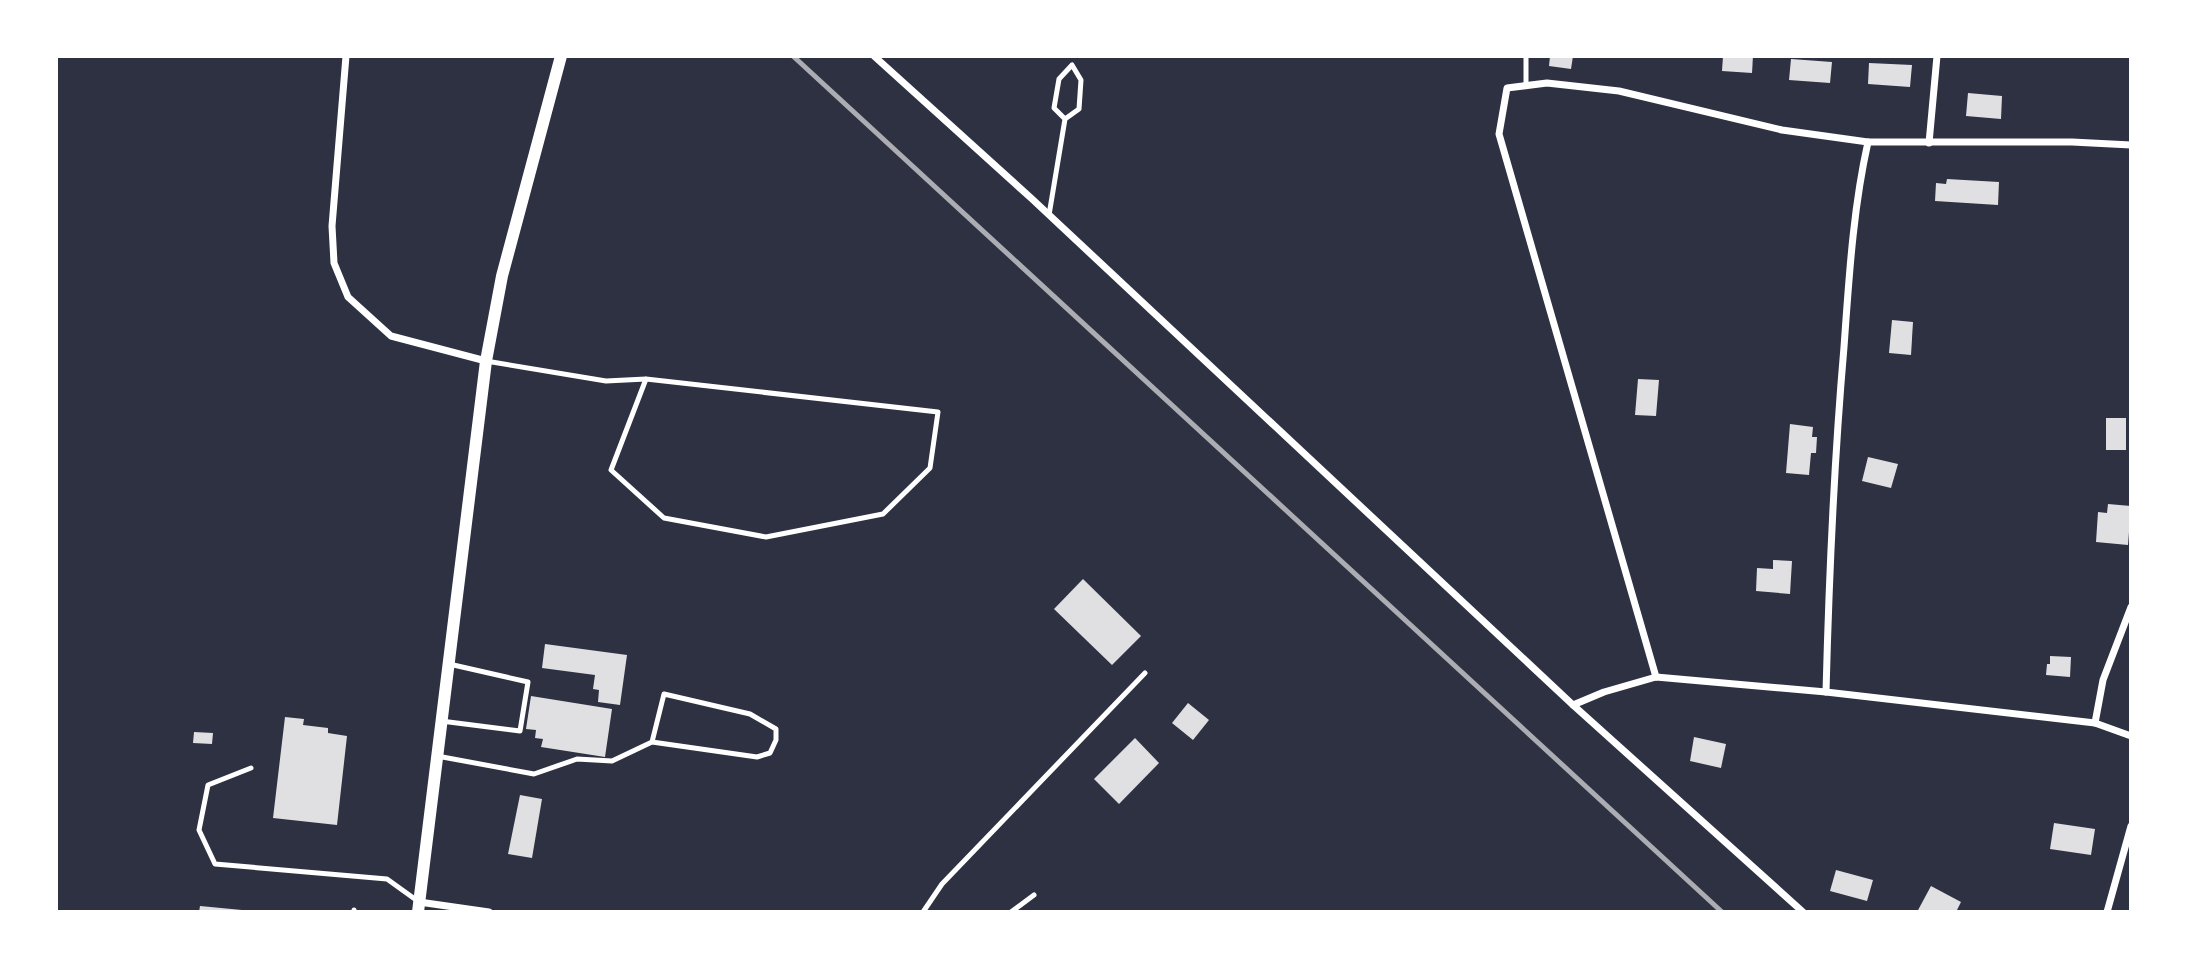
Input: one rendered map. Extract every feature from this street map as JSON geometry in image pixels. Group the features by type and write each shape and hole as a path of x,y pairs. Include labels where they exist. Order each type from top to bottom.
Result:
{"street":[{"path":"346,56 332,226 334,263 348,297 391,336 486,361"},
{"path":"489,912 418,907 486,361 502,276 561,56"},
{"path":"874,56 1049,215 1573,705 1803,912"},
{"path":"1929,143 1937,56"},
{"path":"1656,677 1499,134 1507,88 1547,83 1619,91 1782,130 1868,142 2073,142 2131,145"},
{"path":"1826,692 1830,540 1837,425 1859,184 1868,142"},
{"path":"2095,723 2103,680 2131,607"},
{"path":"1573,705 1604,692 1656,677 1826,692 2095,723 2131,736"},
{"path":"2107,912 2131,826"}],"lane":[{"path":"1065,119 1054,108 1059,79 1072,65 1074,56"},
{"path":"1525,86 1526,56"},
{"path":"1049,215 1065,119 1079,109 1081,80 1072,65"},
{"path":"486,361 606,381 646,379 938,412 930,468 883,514 766,537 664,518 611,471 646,379"},
{"path":"441,721 520,732 528,682 448,664"},
{"path":"923,912 942,884 1145,673"},
{"path":"437,756 534,774 577,760 612,761 652,742 757,757 770,753 776,740 776,729 750,714 664,694 652,742"},
{"path":"251,768 208,785 199,830 215,864 387,879 418,907"},
{"path":"1011,912 1034,895"}],"building":[{"path":"1550,56 1573,56 1571,69 1549,66"},
{"path":"1723,56 1753,56 1752,73 1722,71"},
{"path":"1791,59 1832,62 1830,83 1789,80"},
{"path":"1869,63 1912,65 1910,87 1868,84"},
{"path":"1968,93 2002,96 2001,119 1966,116"},
{"path":"1947,179 1999,182 1998,205 1935,201 1936,183 1946,184"},
{"path":"1892,320 1913,322 1911,355 1889,353"},
{"path":"1638,379 1659,380 1656,416 1635,415"},
{"path":"2106,418 2126,418 2126,450 2106,450"},
{"path":"1790,424 1813,427 1812,437 1817,437 1816,453 1811,453 1809,475 1786,473"},
{"path":"1868,457 1898,464 1891,488 1862,481"},
{"path":"2108,504 2131,506 2128,545 2096,542 2098,512 2107,513"},
{"path":"1773,560 1792,561 1790,594 1756,591 1757,568 1773,569"},
{"path":"1083,579 1141,636 1112,665 1054,609"},
{"path":"545,644 627,655 620,705 598,702 599,690 593,689 595,675 542,668"},
{"path":"2050,656 2071,657 2070,677 2046,675"},
{"path":"531,696 612,709 605,757 541,747 543,739 535,738 536,730 526,729"},
{"path":"1188,703 1209,720 1193,740 1172,723"},
{"path":"285,717 304,719 303,725 328,728 328,733 347,736 337,825 273,818"},
{"path":"194,732 213,733 212,744 193,743"},
{"path":"1694,737 1726,744 1721,768 1690,761"},
{"path":"1135,738 1159,763 1119,804 1094,779"},
{"path":"520,795 542,799 532,858 508,854"},
{"path":"2054,823 2095,829 2091,855 2050,849"},
{"path":"1836,870 1873,880 1867,901 1830,891"},
{"path":"1931,886 1961,902 1956,912 1917,912"},
{"path":"200,906 242,910 242,912 199,912"}],"railway":[{"path":"793,56 1722,912"}]}
